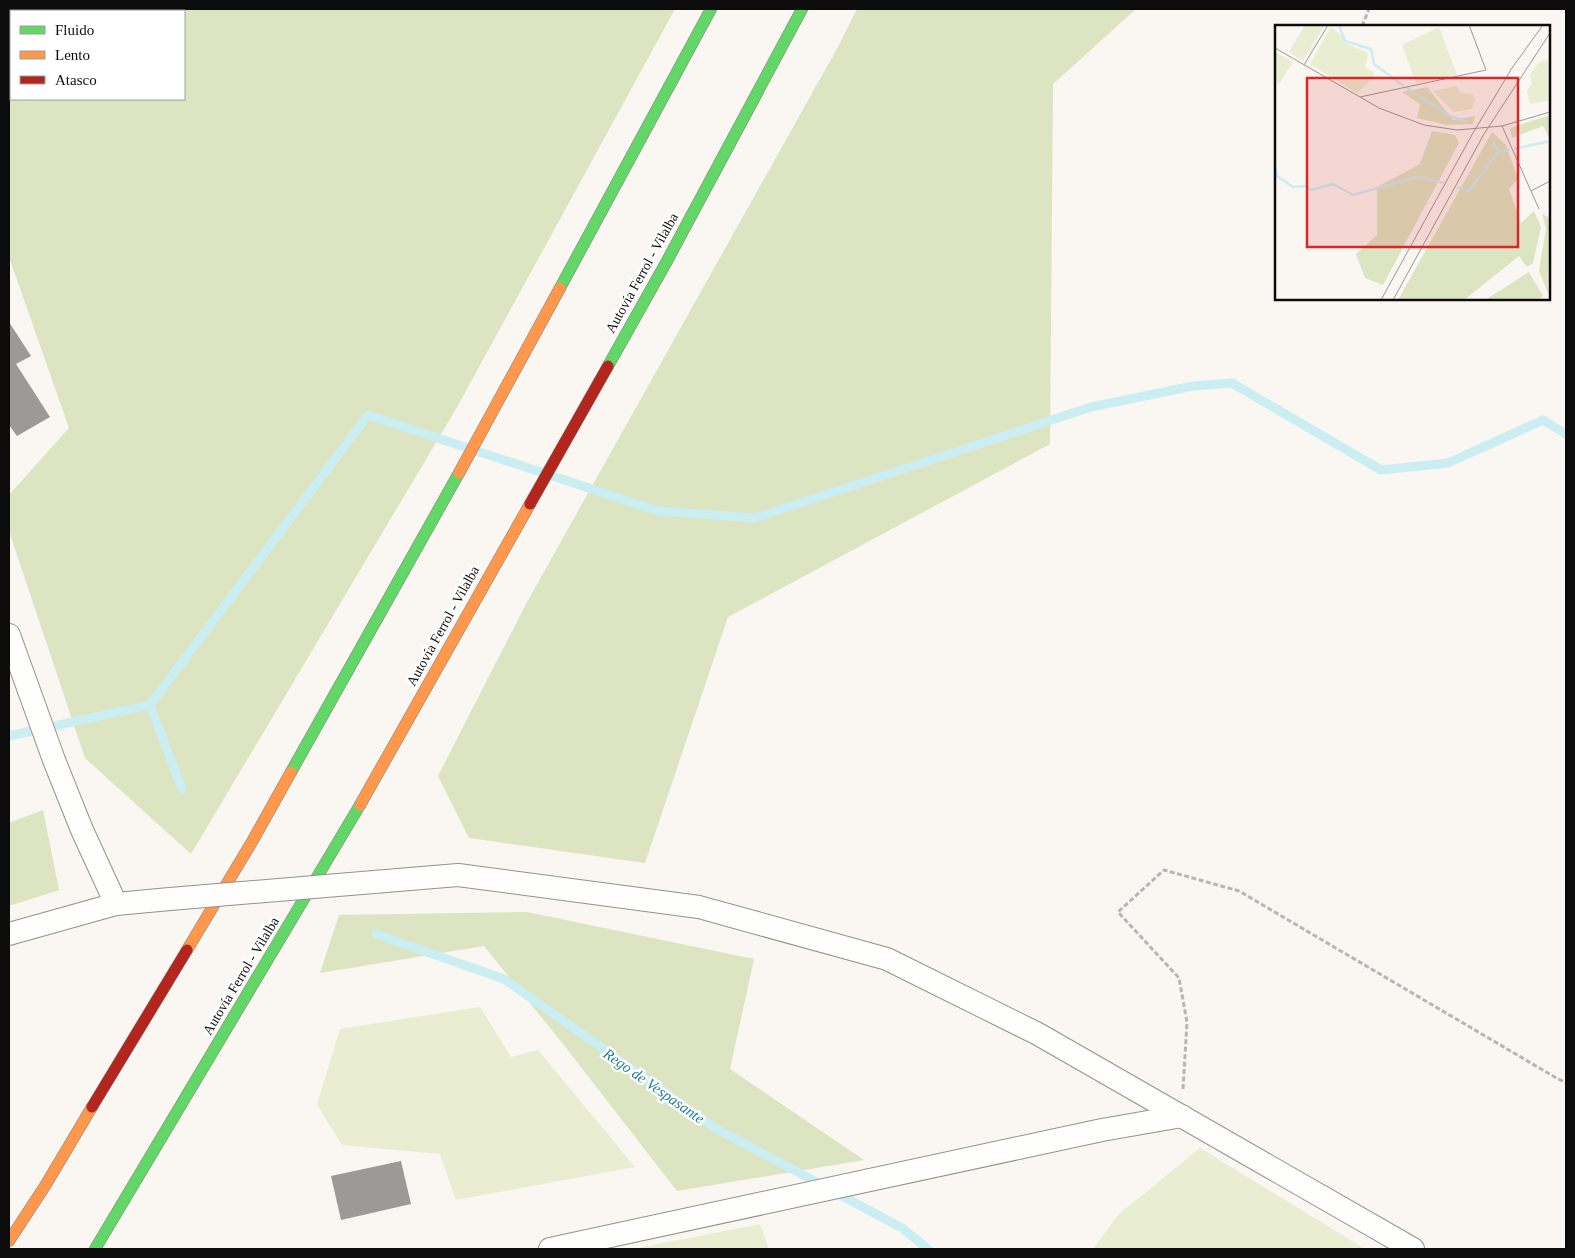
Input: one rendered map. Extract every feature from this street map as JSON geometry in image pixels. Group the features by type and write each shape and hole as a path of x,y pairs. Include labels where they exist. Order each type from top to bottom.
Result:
{"highway":[{"path":"9,1241 45,1186 253,840 451,489 712,9"},
{"name":"Autovía Ferrol - Vilalba","path":"94,1249 336,847 667,261 802,9"}],"street":[{"path":"9,635 54,760 82,830 116,904"},
{"path":"9,934 116,904 458,876 699,907 886,959 1038,1034 1412,1249"},
{"path":"550,1249 1102,1130 1182,1116"}],"path":[{"path":"1362,25 1368,9"},
{"path":"1182,1116 1186,1022 1179,978 1118,912 1164,870 1239,891 1566,1083"}],"green space":[{"path":"9,9 675,9 456,409 191,854 85,758 9,531 9,495 69,428 9,257"},
{"path":"857,9 1136,9 1053,84 1050,444 728,617 645,863 469,838 438,776 526,604 838,47"},
{"path":"43,810 59,890 9,906 9,823"},
{"path":"527,912 754,959 730,1069 864,1160 677,1191 484,946 320,973 339,915"},
{"path":"480,1007 511,1057 538,1050 635,1167 456,1200 440,1154 342,1145 317,1105 340,1029"},
{"path":"1200,1148 1365,1249 1093,1249 1118,1215"},
{"path":"760,1224 769,1249 633,1249"}],"building":[{"path":"9,322 31,356 16,364 50,417 17,436 9,425"},
{"path":"401,1161 411,1204 341,1220 331,1176"}],"waterway":[{"path":"150,705 368,415 658,511 755,518 1091,407 1193,386 1232,383 1381,470 1448,463 1543,420 1566,434"},
{"name":"Rego de Vespasante","path":"9,736 150,705 182,789"},
{"name":"Rego de Vespasante","path":"376,934 504,979 715,1128 824,1186"},
{"name":"Rego de Vespasante","path":"835,1192 902,1228 928,1249"}],"traffic: fast":[{"path":"560,288 711,9"},
{"path":"608,366 667,261 802,9"},
{"path":"291,772 459,473"},
{"path":"95,1249 360,805"}],"traffic: slow":[{"path":"459,473 560,288"},
{"path":"360,805 530,504"},
{"path":"187,950 291,772"},
{"path":"9,1241 45,1186 92,1107"}],"traffic: jam":[{"path":"530,504 608,366"},
{"path":"92,1107 187,950"}]}
